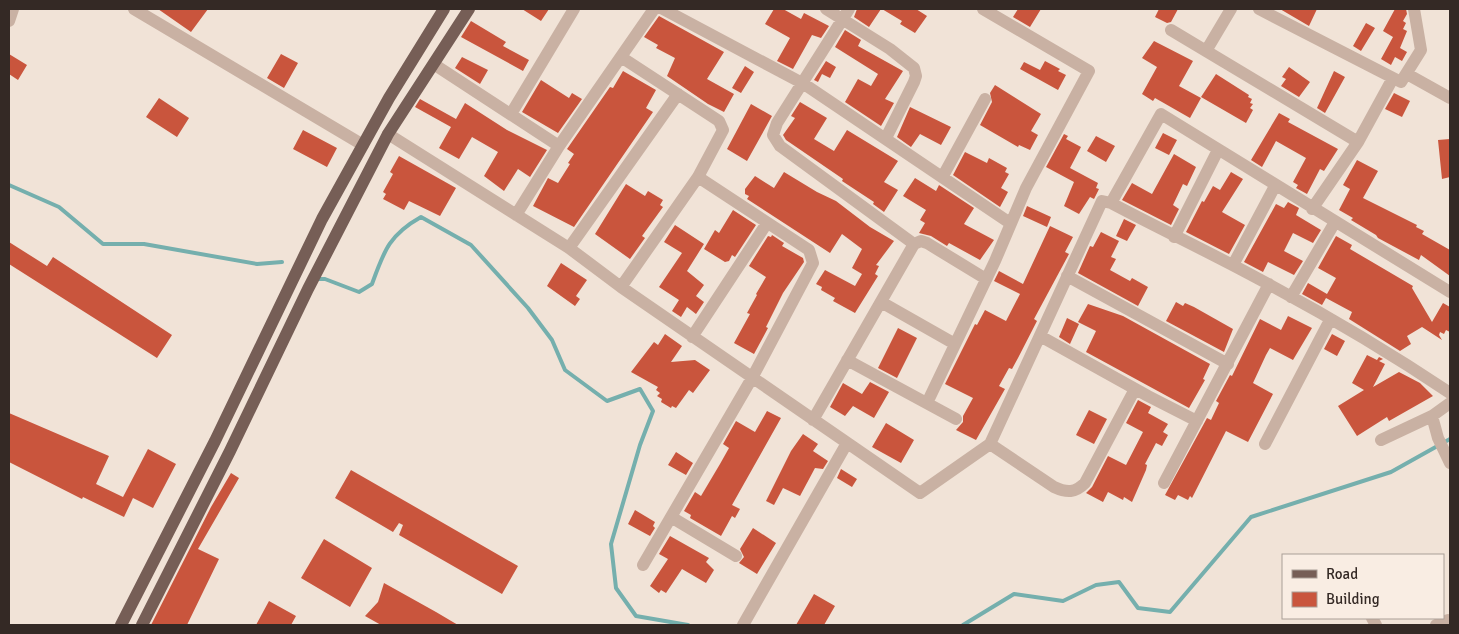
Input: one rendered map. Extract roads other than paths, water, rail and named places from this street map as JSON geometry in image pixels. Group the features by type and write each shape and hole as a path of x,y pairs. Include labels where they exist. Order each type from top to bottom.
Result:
{"main road":[{"path":"121,625 215,441 300,263 363,145 444,9"},
{"path":"142,625 230,451 318,270 388,134 435,65 469,9"},
{"path":"300,263 318,270"}],"street":[{"path":"9,21 14,9"},
{"path":"134,9 363,145"},
{"path":"511,114 574,9"},
{"path":"516,215 559,146 654,9"},
{"path":"663,9 804,84 943,176 983,207 1010,223"},
{"path":"826,9 846,14 914,68 916,76 914,82 886,138"},
{"path":"927,403 986,279 1010,223 1089,71 983,9"},
{"path":"1206,51 1231,9"},
{"path":"1259,9 1401,82 1421,50 1414,9"},
{"path":"846,14 804,84 774,129 773,135 776,142 914,244"},
{"path":"1171,30 1358,142"},
{"path":"621,57 719,121 723,127 721,138 698,177 621,287"},
{"path":"435,65 559,146"},
{"path":"1407,74 1450,98"},
{"path":"1312,209 1358,142 1393,78"},
{"path":"569,248 678,94"},
{"path":"943,176 985,99"},
{"path":"1112,203 1161,114 1274,186 1450,292"},
{"path":"388,134 569,248 621,287 920,493 990,444 1102,201 1112,203 1174,238 1269,284 1394,356 1450,394"},
{"path":"1174,238 1218,150"},
{"path":"643,565 752,378 813,262 809,250 698,177"},
{"path":"1233,265 1274,186"},
{"path":"692,336 767,222"},
{"path":"1291,297 1334,222"},
{"path":"813,420 914,244 921,241 927,242 986,279"},
{"path":"1068,276 1228,364"},
{"path":"1164,483 1269,284"},
{"path":"881,302 955,344"},
{"path":"1265,444 1330,320"},
{"path":"1040,336 1135,389 1198,421"},
{"path":"847,360 956,419"},
{"path":"990,444 1054,487 1072,492 1079,489 1085,483 1135,389"},
{"path":"1381,440 1432,416 1450,403"},
{"path":"1432,416 1438,438 1450,463"},
{"path":"743,625 847,443"},
{"path":"671,517 736,556"}],"waterway":[{"path":"9,185 59,207 103,244 144,244 257,264 282,262"},
{"path":"317,279 325,279 359,292 372,284 384,253 395,237 421,217 471,245 528,308 552,340 565,370 607,401 640,389 653,411 640,445 611,544 616,588 636,616 688,625"},
{"path":"963,625 1014,594 1063,601 1096,585 1119,582 1138,608 1170,612 1251,517 1391,472 1450,439"}]}
